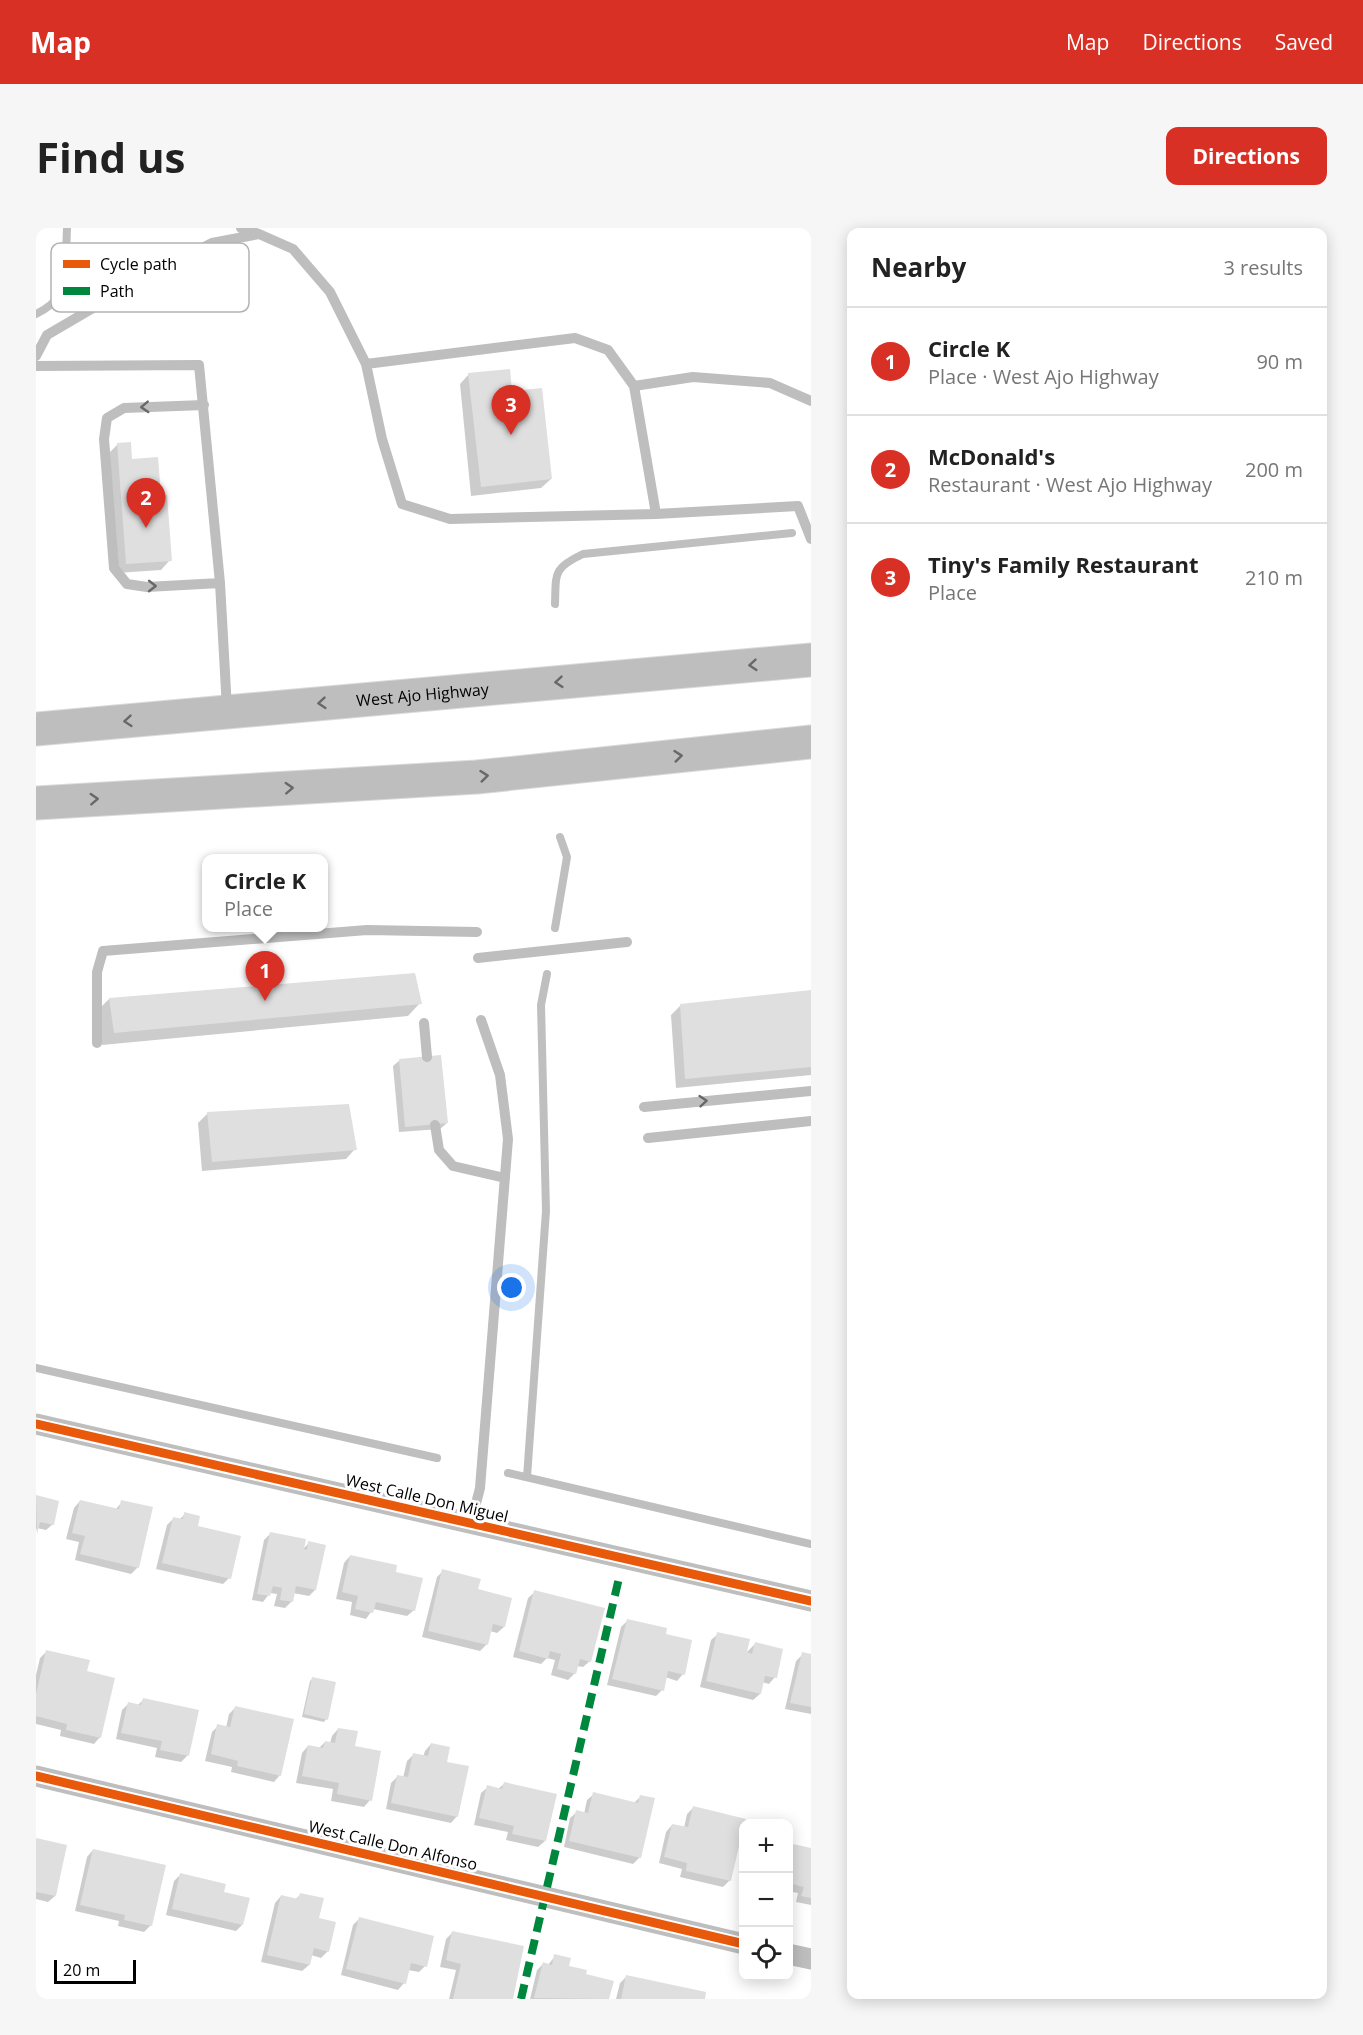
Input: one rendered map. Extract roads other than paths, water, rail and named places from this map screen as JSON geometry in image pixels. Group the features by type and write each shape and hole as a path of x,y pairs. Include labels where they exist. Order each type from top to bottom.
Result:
{"main road":[{"name":"West Ajo Highway","path":"36,729 811,660"},
{"path":"36,803 477,777 811,742"}],"street":[{"name":"West Calle Don Miguel","path":"36,1424 811,1601"},
{"name":"West Calle Don Alfonso","path":"36,1776 739,1943"},
{"path":"793,1955 811,1959"}],"lane":[{"path":"242,228 292,249 330,292 366,364 382,439 402,504 450,519 656,514 798,506 811,540"},
{"path":"212,243 259,234"},
{"path":"36,356 47,335 86,312"},
{"path":"366,364 575,338 608,350 634,386 656,514"},
{"path":"36,366 199,365 220,583 227,712"},
{"path":"634,386 693,377 759,382 770,383 811,401"},
{"path":"204,405 124,408 107,418 104,439 114,568 127,584 147,587 220,583"},
{"path":"97,1043 97,972 103,951 367,930 477,932"},
{"path":"478,958 627,942"},
{"path":"471,1523 480,1488 508,1138 500,1075 481,1020"},
{"path":"424,1023 427,1057"},
{"path":"645,1107 811,1091"},
{"path":"648,1138 811,1121"},
{"path":"435,1125 439,1149 453,1166 505,1178"}],"waterway":[{"path":"67,228 67,243"},
{"path":"36,314 51,304"},
{"path":"555,604 558,573 566,563 583,554 792,533"},
{"path":"555,928 567,857 560,837"},
{"path":"527,1477 546,1211 541,1005 547,974"},
{"path":"36,1368 437,1458"},
{"path":"508,1473 811,1544"}],"place":[{"name":"Tiny's Family Restaurant","path":"511,435"},
{"name":"McDonald's","path":"146,528"},
{"name":"Circle K","path":"265,1001"}]}
